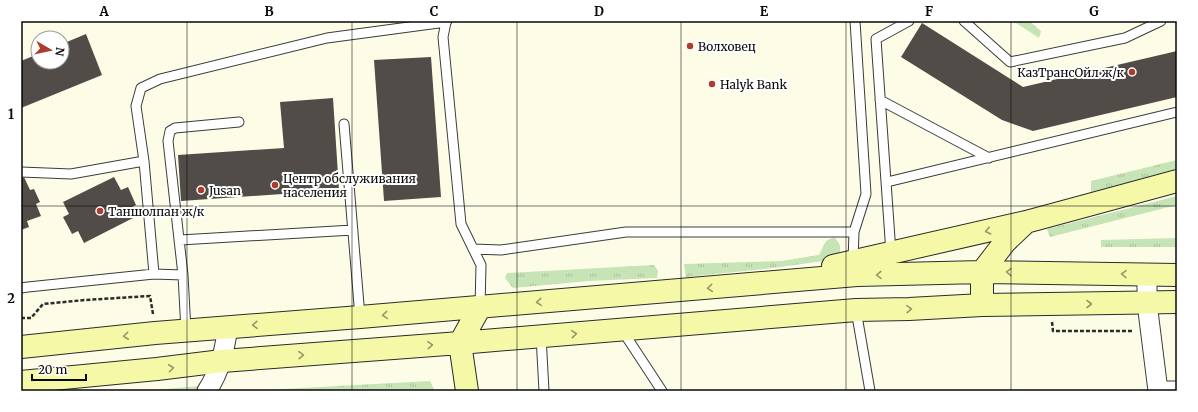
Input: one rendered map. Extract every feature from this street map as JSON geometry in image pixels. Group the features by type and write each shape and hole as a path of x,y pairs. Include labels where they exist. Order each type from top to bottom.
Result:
{"main road":[{"path":"749,284 853,262 1026,222 1177,181"},
{"path":"982,305 982,272 1005,242 1026,222"},
{"path":"21,347 228,327 360,318 857,275 982,272 1177,275"},
{"path":"21,382 157,369 222,361 856,310 982,305 1177,302"},
{"path":"467,391 460,343 480,307"}],"street":[{"path":"1147,274 1147,303 1157,389"},
{"path":"207,391 215,379 222,361 228,327"}],"lane":[{"path":"853,262 854,232 866,194 855,21"},
{"path":"891,253 876,39 909,21"},
{"path":"964,21 1010,62 1125,38 1161,21"},
{"path":"154,274 144,161 136,106 142,88 160,79 327,38 446,22 443,37 461,224 481,266 480,307"},
{"path":"880,100 989,158"},
{"path":"887,182 1177,112"},
{"path":"186,331 180,240 168,140 170,131 175,128 239,122"},
{"path":"344,124 360,318"},
{"path":"21,172 71,174 144,161"},
{"path":"180,240 353,230"},
{"path":"473,249 501,250 626,232 854,232"},
{"path":"21,288 154,274 183,275"},
{"path":"856,310 870,391"},
{"path":"622,330 662,391"},
{"path":"541,336 544,391"},
{"path":"1157,389 1177,386"}],"path":[{"path":"1050,304 1053,331 1150,330"}],"green space":[{"path":"1013,21 1029,21 1041,31 1039,38"},
{"path":"1177,160 1177,169 1091,192 1091,181"},
{"path":"1177,196 1177,205 1050,237 1047,229"},
{"path":"834,237 840,247 838,259 773,268 686,277 684,264 781,261 819,255 826,241"},
{"path":"1177,238 1177,247 1101,247 1101,240"},
{"path":"654,265 658,271 657,278 589,281 513,288 505,278 507,273"},
{"path":"430,381 435,391 265,391 265,390"},
{"path":"200,386 200,391 142,391"}],"building":[{"name":"КазТрансОйл ж/к","path":"922,23 1023,87 1177,51 1177,97 1033,131 1002,120 901,57"},
{"path":"86,34 102,75 21,108 21,61 30,57 30,70 70,70 70,41"},
{"path":"431,57 441,197 384,201 374,60"},
{"path":"333,98 339,190 181,201 178,155 284,148 280,102"},
{"path":"24,177 30,190 34,189 40,202 36,204 41,216 27,221 29,227 21,230 21,179"},
{"name":"Таншолпан ж/к","path":"114,177 121,190 128,187 136,205 130,208 135,217 84,243 78,231 72,234 63,217 69,214 63,202"}],"place":[{"name":"Волховец","path":"690,46"},
{"name":"КазТрансОйл ж/к","path":"1132,72"},
{"name":"Halyk Bank","path":"712,84"},
{"name":"Центр обслуживания населения","path":"275,185"},
{"name":"Jusan","path":"201,190"},
{"name":"Таншолпан ж/к","path":"100,211"}]}
